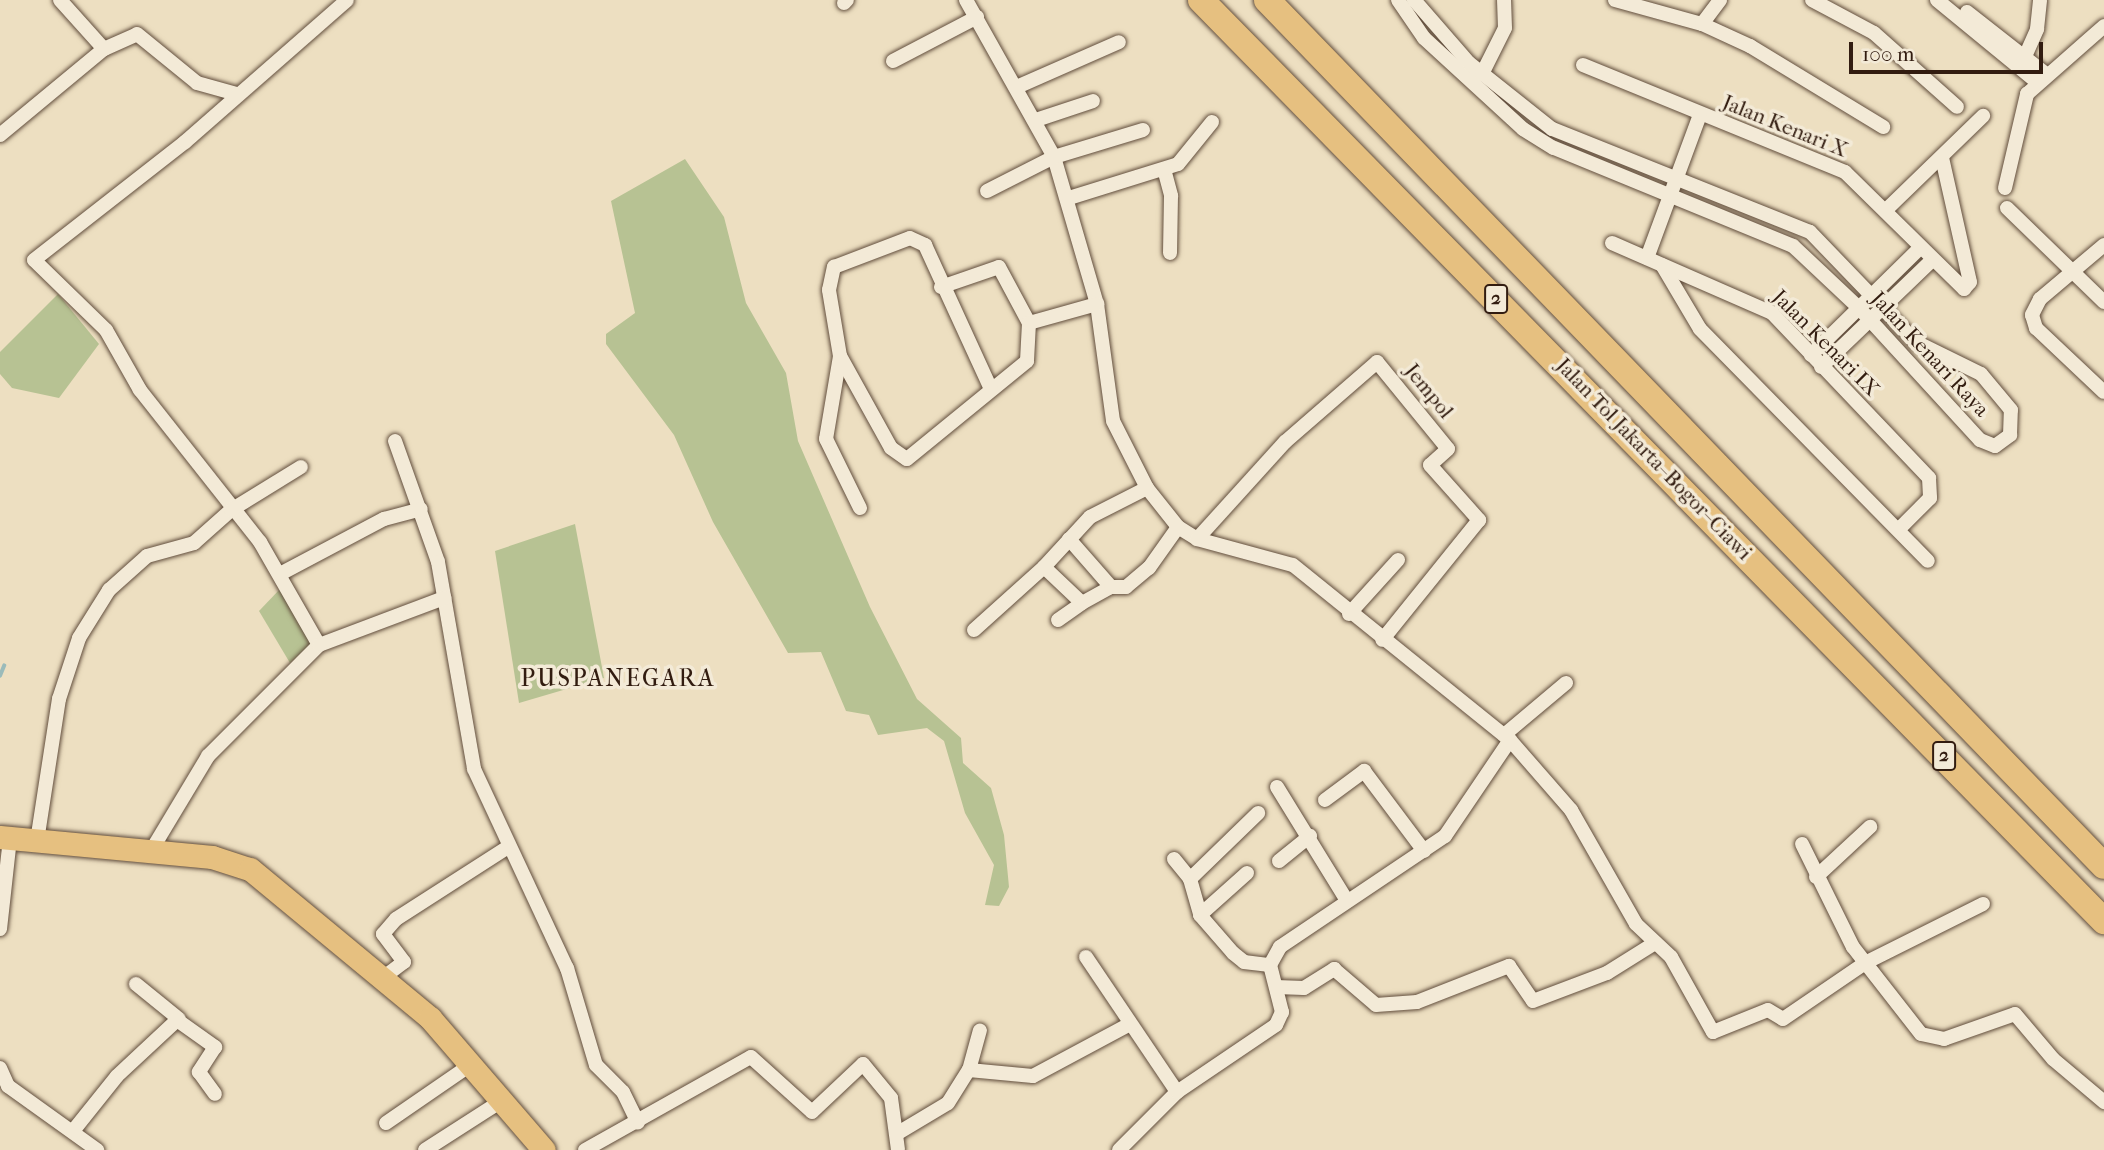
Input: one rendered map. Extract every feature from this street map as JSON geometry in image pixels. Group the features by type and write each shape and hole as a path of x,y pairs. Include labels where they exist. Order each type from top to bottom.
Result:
{"highway":[{"name":"Jalan Tol Jakarta–Bogor–Ciawi","path":"1201,0 2104,921"},
{"name":"Jalan Tol Jakarta–Bogor–Ciawi","path":"1267,0 2104,866"}],"main road":[{"path":"4,838 151,851 250,869 384,977 472,1064 544,1150"}],"street":[{"path":"60,0 104,49"},
{"path":"319,645 280,574 140,390 106,330 34,260 347,0"},
{"path":"966,0 1019,86 1054,158 1069,198 1097,304 1113,421 1147,488 1178,527 1197,539 1288,562 1349,614 1507,738 1571,810 1636,924 1671,957 1716,1032 1768,1010 1783,1018 1865,963 1983,904"},
{"name":"Jalan Kenari Raya","path":"1398,0 1464,67 1539,140 1793,246 1860,308 1980,440 1995,446 2010,435 2011,410 1981,374 1916,342 1810,232 1680,177 1552,129 1482,74 1464,67 1414,0"},
{"path":"1482,74 1505,28 1504,0"},
{"path":"1617,0 1698,23 1786,64 1883,127"},
{"path":"1698,23 1710,0"},
{"path":"1698,23 1720,0"},
{"path":"1812,0 1874,33 1957,107"},
{"path":"1937,0 2023,61"},
{"path":"1950,0 2042,78"},
{"path":"2023,61 2040,0"},
{"path":"893,61 977,17"},
{"path":"2005,188 2024,100 2042,78 2104,26"},
{"path":"0,135 104,49 137,34 197,83 237,94"},
{"path":"1019,86 1119,42"},
{"name":"Jalan Kenari X","path":"1583,65 1845,172 1887,209 1931,261 1960,288 1970,282 1942,158"},
{"path":"1036,120 1093,101"},
{"path":"1647,258 1674,195 1700,115"},
{"path":"1887,209 1983,116"},
{"path":"1069,198 1164,169 1197,148 1212,122"},
{"path":"987,191 1054,158 1143,130"},
{"path":"1164,169 1171,196 1170,253"},
{"path":"2007,208 2070,272 2104,302"},
{"path":"860,508 826,439 840,356 829,289 839,264 910,238 925,245 991,389"},
{"name":"Jalan Kenari IX","path":"1612,243 1762,305 1928,478 1930,498 1899,529"},
{"path":"1811,355 1920,248"},
{"path":"2103,249 2070,272 2040,299 2033,322 2104,392"},
{"path":"1821,367 1931,261"},
{"path":"1662,265 1700,329 1928,561"},
{"path":"840,356 891,448 907,459 1027,361 1029,323 999,267 942,287"},
{"path":"1029,323 1097,304"},
{"name":"Jempol","path":"1197,539 1285,442 1377,362 1448,449 1430,465 1479,520 1382,640"},
{"path":"395,441 421,509 444,598 474,769 508,847 567,968 596,1065 623,1092 638,1123"},
{"path":"37,841 44,767 79,638 109,590 147,556 194,543 231,510 301,467"},
{"path":"974,630 1044,567 1090,517 1147,488"},
{"path":"280,574 384,520 421,509"},
{"path":"1058,620 1111,587 1141,577 1178,527"},
{"path":"1069,539 1111,587"},
{"path":"1349,614 1398,561"},
{"path":"1044,567 1082,603"},
{"path":"151,851 208,756 319,645 444,598"},
{"path":"1119,1150 1177,1092 1276,1025 1282,1012 1270,965 1287,940 1346,899 1424,851 1460,821 1507,738 1566,683"},
{"path":"1325,800 1364,771 1424,851"},
{"path":"1277,787 1310,836 1346,899"},
{"path":"1190,879 1258,813"},
{"path":"1816,877 1870,827"},
{"path":"1279,861 1310,836"},
{"path":"0,929 4,838"},
{"path":"1802,844 1816,877 1865,963 1926,1037 1957,1036 2015,1014 2053,1059 2104,1102"},
{"path":"384,977 404,962 383,936 396,919 508,847"},
{"path":"1174,859 1190,879 1200,915 1239,959 1270,965"},
{"path":"1200,915 1247,873"},
{"path":"1276,987 1304,988 1334,969 1376,1005 1417,1002 1509,966 1533,1000 1607,973 1655,943"},
{"path":"1086,957 1128,1025 1177,1092"},
{"path":"136,984 215,1047 200,1072 215,1094"},
{"path":"73,1131 117,1076 179,1019"},
{"path":"968,1070 1032,1076 1128,1025"},
{"path":"898,1133 948,1103 968,1070 979,1030"},
{"path":"585,1150 638,1123 751,1057 812,1112 863,1064 891,1098 898,1133 898,1150"},
{"path":"386,1123 472,1064"},
{"path":"0,1068 8,1086 97,1150"},
{"path":"425,1150 503,1100"}],"green space":[{"path":"685,159 724,217 746,303 786,373 798,441 870,607 917,699 961,738 963,763 991,788 1004,835 1009,887 999,906 985,905 994,865 965,813 944,741 927,728 878,735 869,715 846,711 821,652 788,653 713,522 674,435 606,344 606,334 635,313 611,201"},
{"path":"58,294 99,344 59,398 12,388 0,374 0,352"},
{"path":"575,524 604,678 519,703 495,551"},
{"path":"280,589 312,643 290,663 259,611"}],"waterway":[{"path":"0,676 4,666"}],"district":[{"name":"PUSPANEGARA","path":"618,679"}]}
